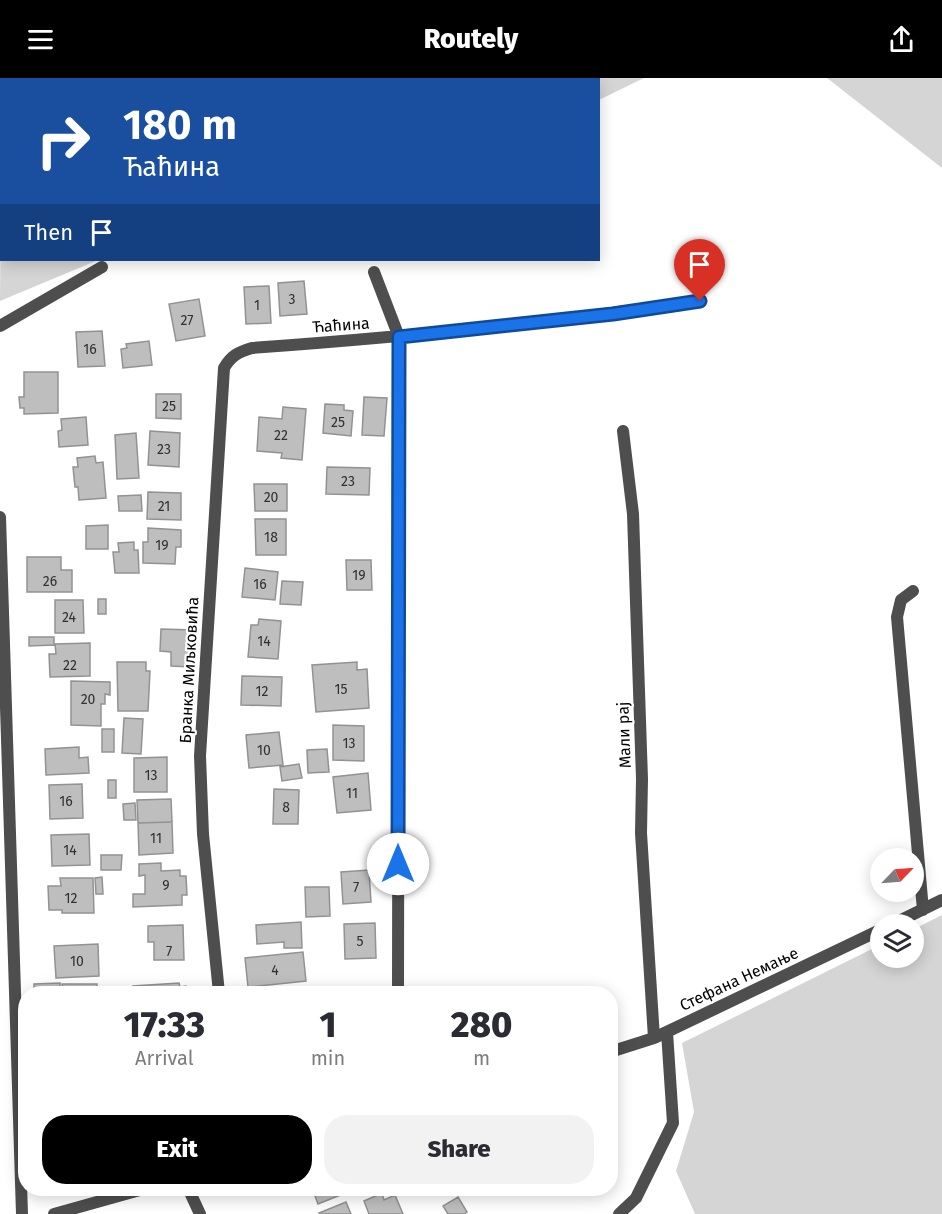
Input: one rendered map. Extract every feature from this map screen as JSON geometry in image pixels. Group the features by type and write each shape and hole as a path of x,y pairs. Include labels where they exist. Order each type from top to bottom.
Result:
{"street":[{"path":"0,326 102,267"},
{"path":"374,272 399,337 398,986"},
{"name":"Ћаћина","path":"236,353 252,348 399,337 613,314 700,301"},
{"name":"Бранка Миљковића","path":"218,986 203,834 200,756 224,368 236,353"},
{"name":"Мали рај","path":"623,431 633,514 642,779 641,832 654,1038"},
{"path":"0,517 18,1087"},
{"path":"913,591 901,600 897,617 923,910"},
{"path":"914,914 942,900"},
{"name":"Стефана Немање","path":"618,1049 654,1038 870,935"},
{"path":"619,1214 636,1198 673,1123 667,1032"},
{"path":"21,1196 22,1214"},
{"path":"54,1214 118,1196"},
{"path":"192,1196 200,1214"}],"shaded area":[{"path":"600,78 644,78 600,100"},
{"path":"827,78 942,78 942,168"},
{"path":"0,261 96,261 0,301"},
{"path":"942,915 942,1214 695,1214 676,1171 694,1112 682,1043 870,950 870,968 924,968 924,924"}],"building":[{"path":"304,281 307,314 280,316 278,283"},
{"path":"269,286 271,323 246,324 244,287"},
{"path":"199,299 205,336 176,341 169,304"},
{"path":"102,331 105,366 78,367 76,332"},
{"path":"149,341 152,365 123,368 121,349 127,348 126,344"},
{"path":"24,372 58,372 58,413 24,414 24,408 20,408 19,397 24,397"},
{"path":"156,394 181,394 181,419 156,418"},
{"path":"364,397 387,398 384,436 362,435"},
{"path":"325,404 344,405 344,410 353,411 351,436 323,433"},
{"path":"283,407 306,409 302,460 281,458 282,453 257,451 259,417 282,419"},
{"path":"86,417 88,445 59,447 58,431 62,430 61,419"},
{"path":"150,431 180,433 179,467 148,465"},
{"path":"136,433 139,478 117,479 115,435"},
{"path":"95,456 96,463 103,462 106,498 79,500 73,467 78,467 77,458"},
{"path":"327,467 370,468 369,495 326,494"},
{"path":"254,484 287,484 287,511 255,511"},
{"path":"148,492 181,493 181,520 147,519"},
{"path":"141,495 142,511 119,511 118,496"},
{"path":"255,519 286,519 286,555 256,555"},
{"path":"108,525 108,549 86,549 86,526"},
{"path":"148,528 181,530 181,547 176,547 175,564 143,563 143,542 148,542"},
{"path":"134,542 134,550 138,550 139,573 115,573 113,552 119,552 118,543"},
{"path":"27,557 61,557 61,570 72,570 72,592 27,592"},
{"path":"346,560 371,560 372,590 347,590"},
{"path":"245,568 278,572 275,600 242,597"},
{"path":"282,581 303,582 301,605 280,604"},
{"path":"98,599 106,599 106,614 98,614"},
{"path":"55,600 83,600 84,633 55,633"},
{"path":"259,619 281,621 278,659 248,657 251,625 258,625"},
{"path":"161,629 193,630 191,667 171,666 171,652 160,651"},
{"path":"29,637 54,637 54,645 29,646"},
{"path":"90,643 90,676 50,677 49,654 56,654 55,644"},
{"path":"117,662 146,662 146,671 150,671 148,711 118,711"},
{"path":"357,662 357,670 367,669 369,708 316,712 312,665"},
{"path":"242,676 282,677 281,706 241,705"},
{"path":"71,681 110,682 110,695 105,694 105,704 101,704 101,726 71,725"},
{"path":"124,718 143,719 141,754 122,753"},
{"path":"333,725 364,726 364,761 333,760"},
{"path":"102,729 114,729 114,752 102,752"},
{"path":"279,732 283,765 249,768 246,735"},
{"path":"79,747 79,758 88,757 89,773 46,775 45,749"},
{"path":"327,749 329,772 308,773 307,750"},
{"path":"167,757 167,792 134,792 134,758"},
{"path":"299,764 302,778 282,781 280,767"},
{"path":"368,773 371,810 337,813 333,777"},
{"path":"108,780 116,780 116,798 108,798"},
{"path":"82,784 83,818 50,819 49,785"},
{"path":"274,789 299,790 298,824 273,824"},
{"path":"171,799 172,822 138,823 137,800"},
{"path":"135,803 136,820 124,820 123,804"},
{"path":"172,822 173,853 139,855 138,823"},
{"path":"89,834 90,865 52,866 51,835"},
{"path":"101,855 122,855 121,870 101,870"},
{"path":"161,863 161,871 180,870 180,876 186,876 187,895 182,895 182,905 133,907 133,894 145,894 145,875 139,876 139,864"},
{"path":"369,870 371,902 343,904 341,872"},
{"path":"102,877 103,894 96,894 95,878"},
{"path":"60,878 93,878 94,913 62,913 62,910 49,910 48,886 61,886"},
{"path":"305,887 329,887 330,916 306,917"},
{"path":"301,922 302,948 284,948 284,942 257,944 256,925"},
{"path":"375,923 376,958 345,959 344,924"},
{"path":"183,925 184,960 154,960 154,942 148,942 148,926"},
{"path":"98,944 99,976 56,978 54,946"},
{"path":"303,952 306,981 248,986 245,958"},
{"path":"60,983 60,986 34,986 34,984"},
{"path":"179,983 180,986 133,986"},
{"path":"62,984 97,984 97,986 62,986"},
{"path":"315,1196 338,1196 318,1204"},
{"path":"375,1196 383,1196 384,1200 395,1196 403,1214 369,1214 364,1201"},
{"path":"458,1197 467,1212 448,1214 443,1206"},
{"path":"346,1202 351,1214 319,1213"}],"route":[{"path":"398,864 399,337 613,314 700,301"}]}
